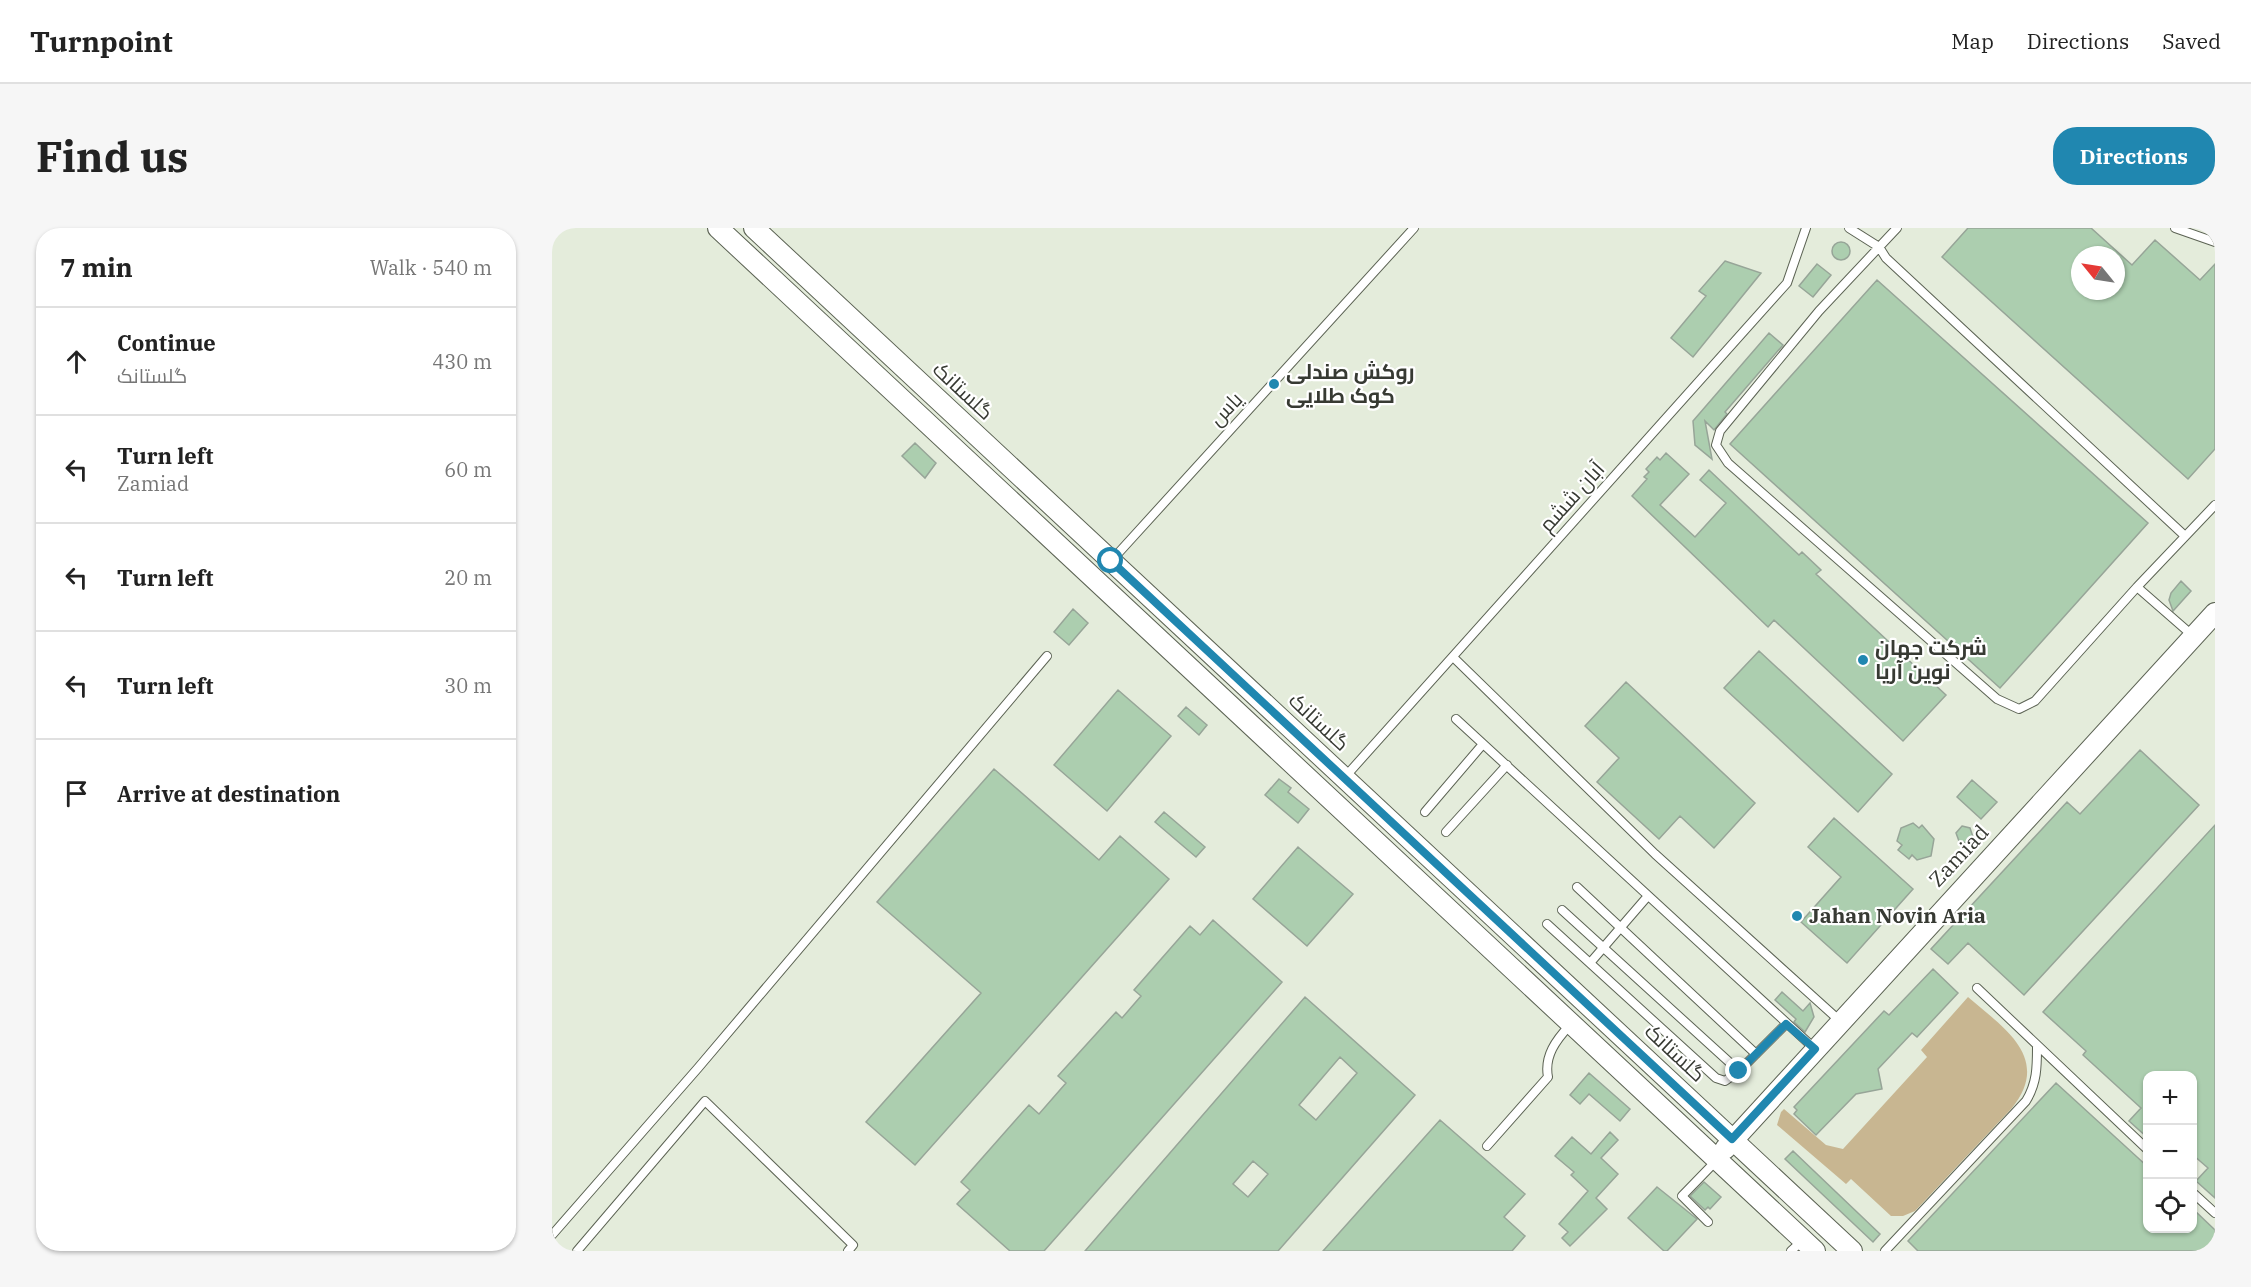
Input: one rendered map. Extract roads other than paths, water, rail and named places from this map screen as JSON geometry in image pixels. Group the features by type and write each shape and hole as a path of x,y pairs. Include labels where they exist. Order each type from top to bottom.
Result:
{"street":[{"path":"718,228 1717,1160 1803,1247"},
{"name":"گلستانک","path":"754,228 1852,1251"},
{"name":"Zamiad","path":"1717,1160 1732,1139 2215,613"}],"lane":[{"name":"یاس","path":"1111,561 1414,228"},
{"name":"آبان ششم","path":"1344,778 1787,283 1806,228"},
{"path":"1849,228 1879,247 1886,258 2185,536"},
{"path":"1897,228 1819,311 1720,431 1716,446 1728,462 1997,699 2019,709 2035,702 2137,587 2215,505"},
{"path":"2175,228 2215,242"},
{"path":"2137,587 2194,636"},
{"path":"552,1235 698,1068 1047,656"},
{"path":"1453,657 1655,854 1840,1021"},
{"path":"1456,719 1815,1049"},
{"path":"1425,812 1483,744"},
{"path":"1446,832 1507,765"},
{"path":"1577,887 1756,1053"},
{"path":"1590,963 1647,897"},
{"path":"1562,910 1739,1071"},
{"path":"1547,924 1716,1078 1725,1081 1739,1071 1786,1024"},
{"path":"1977,988 2143,1145"},
{"path":"1487,1146 1548,1077 1546,1064 1552,1049 1571,1024"},
{"path":"1885,1251 2026,1101 2032,1092 2037,1072 2037,1047"},
{"path":"577,1251 705,1101 853,1245 848,1251"},
{"path":"1708,1222 1682,1196 1717,1160"},
{"path":"2197,1196 2215,1213"}],"place":[{"name":"روکش صندلی کوک طلایی","path":"1274,384"},
{"name":"شرکت جهان نوین آریا","path":"1863,660"},
{"name":"Jahan Novin Aria","path":"1797,916"}]}
